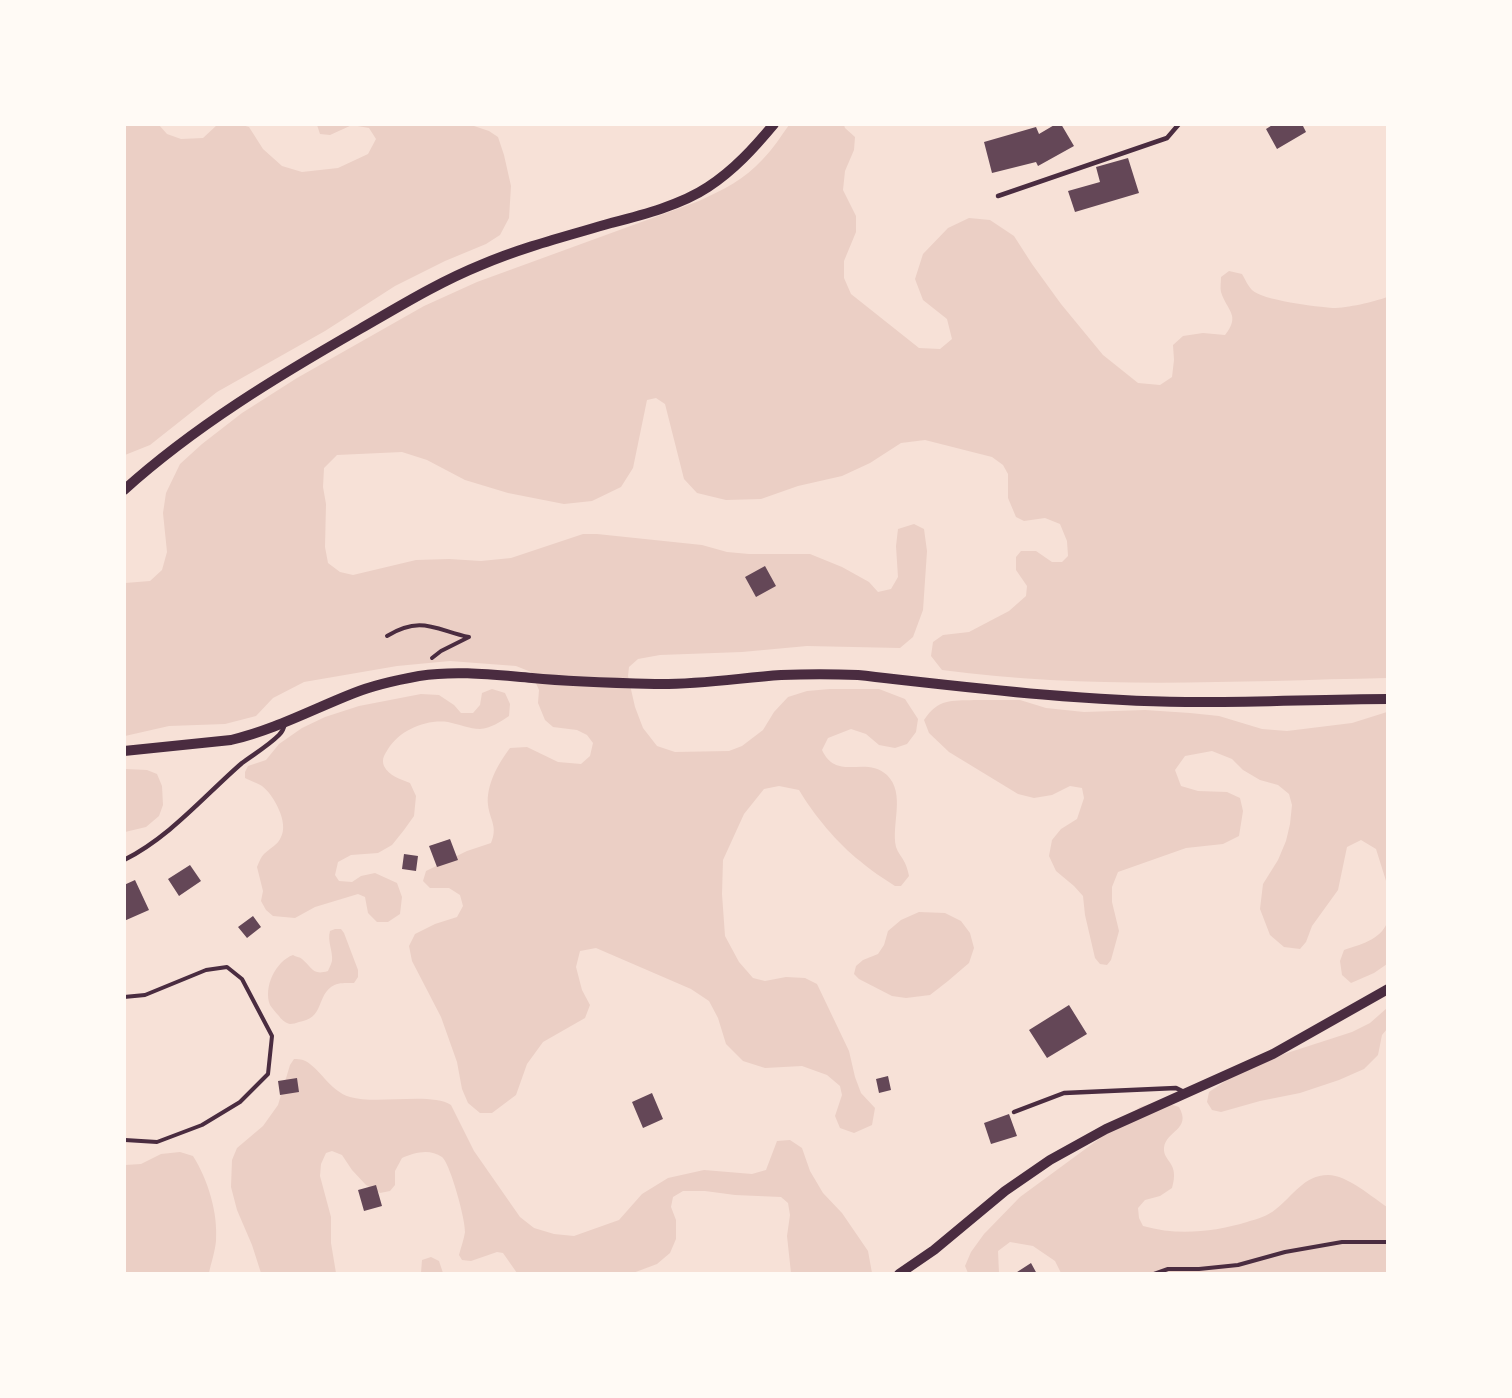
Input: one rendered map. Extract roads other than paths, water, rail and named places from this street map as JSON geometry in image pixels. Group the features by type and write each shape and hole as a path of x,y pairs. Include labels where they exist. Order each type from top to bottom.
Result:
{"street":[{"path":"124,490 237,403 424,292 480,265 528,247 642,215 706,189 746,156 774,124"},
{"path":"124,751 231,740 248,736 285,723 355,692 420,676 453,672 578,682 658,684 781,675 832,674 1016,692 1129,700 1187,702 1388,699"},
{"path":"899,1274 934,1250 1005,1191 1038,1168 1106,1129 1273,1054 1388,989"}],"lane":[{"path":"998,196 1167,138 1179,124"},
{"path":"124,860 140,852 168,831 244,762 277,737 285,723"},
{"path":"1014,1112 1064,1093 1176,1088 1187,1093"}]}
